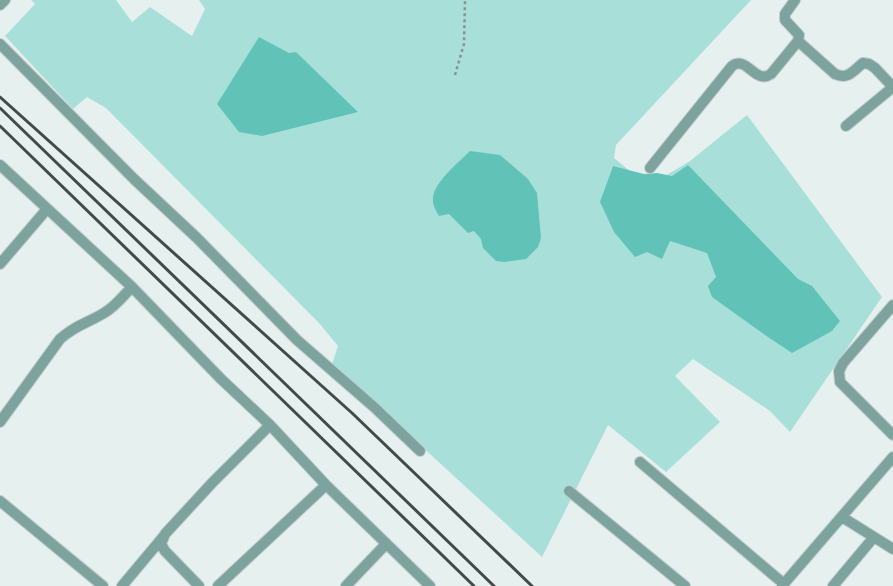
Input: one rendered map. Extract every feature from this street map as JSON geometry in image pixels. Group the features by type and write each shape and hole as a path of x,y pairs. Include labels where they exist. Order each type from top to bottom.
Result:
{"street":[{"path":"0,5 5,0"},
{"path":"650,168 736,62 743,63 760,77 767,77 798,41 799,35 796,30 785,20 785,14 795,0"},
{"path":"798,41 835,74 842,77 847,77 863,63 869,64 893,87 846,126"},
{"path":"0,44 134,180 197,238 298,340 374,407 420,451"},
{"path":"0,165 132,287 221,379 270,425 326,485 430,586"},
{"path":"0,264 47,209"},
{"path":"0,422 60,339 71,329 105,313 132,287"},
{"path":"893,305 843,363 839,371 840,382 893,435"},
{"path":"122,586 165,534 212,483 270,425"},
{"path":"640,462 783,585 893,457"},
{"path":"218,586 326,485"},
{"path":"569,490 685,586"},
{"path":"0,501 103,586"},
{"path":"842,516 893,549"},
{"path":"165,534 161,544 165,551 198,586"},
{"path":"833,586 874,537"},
{"path":"346,586 386,544"}],"path":[{"path":"455,75 464,44 465,0"}],"shaded area":[{"path":"31,0 116,0 132,22 150,7 192,36 205,9 199,0 751,0 616,145 614,158 641,180 660,179 690,161 747,115 882,297 790,432 770,411 693,359 675,376 720,422 666,472 608,425 542,557 332,364 338,346 319,323 106,108 87,97 73,109 5,36 35,4"},
{"path":"259,37 289,53 296,52 358,112 262,136 239,132 217,104"},
{"path":"470,151 500,155 528,179 537,193 541,238 538,247 526,259 504,262 496,261 483,248 481,239 474,231 468,233 449,214 439,216 434,205 434,192 442,179"},
{"path":"688,165 798,279 812,286 840,321 832,331 792,353 712,297 708,286 716,277 707,253 670,241 662,259 647,252 635,257 614,232 600,202 613,166 644,174 657,173 672,176"}],"railway":[{"path":"0,97 352,413 532,586"},
{"path":"0,108 494,586"},
{"path":"0,126 474,586"}]}
